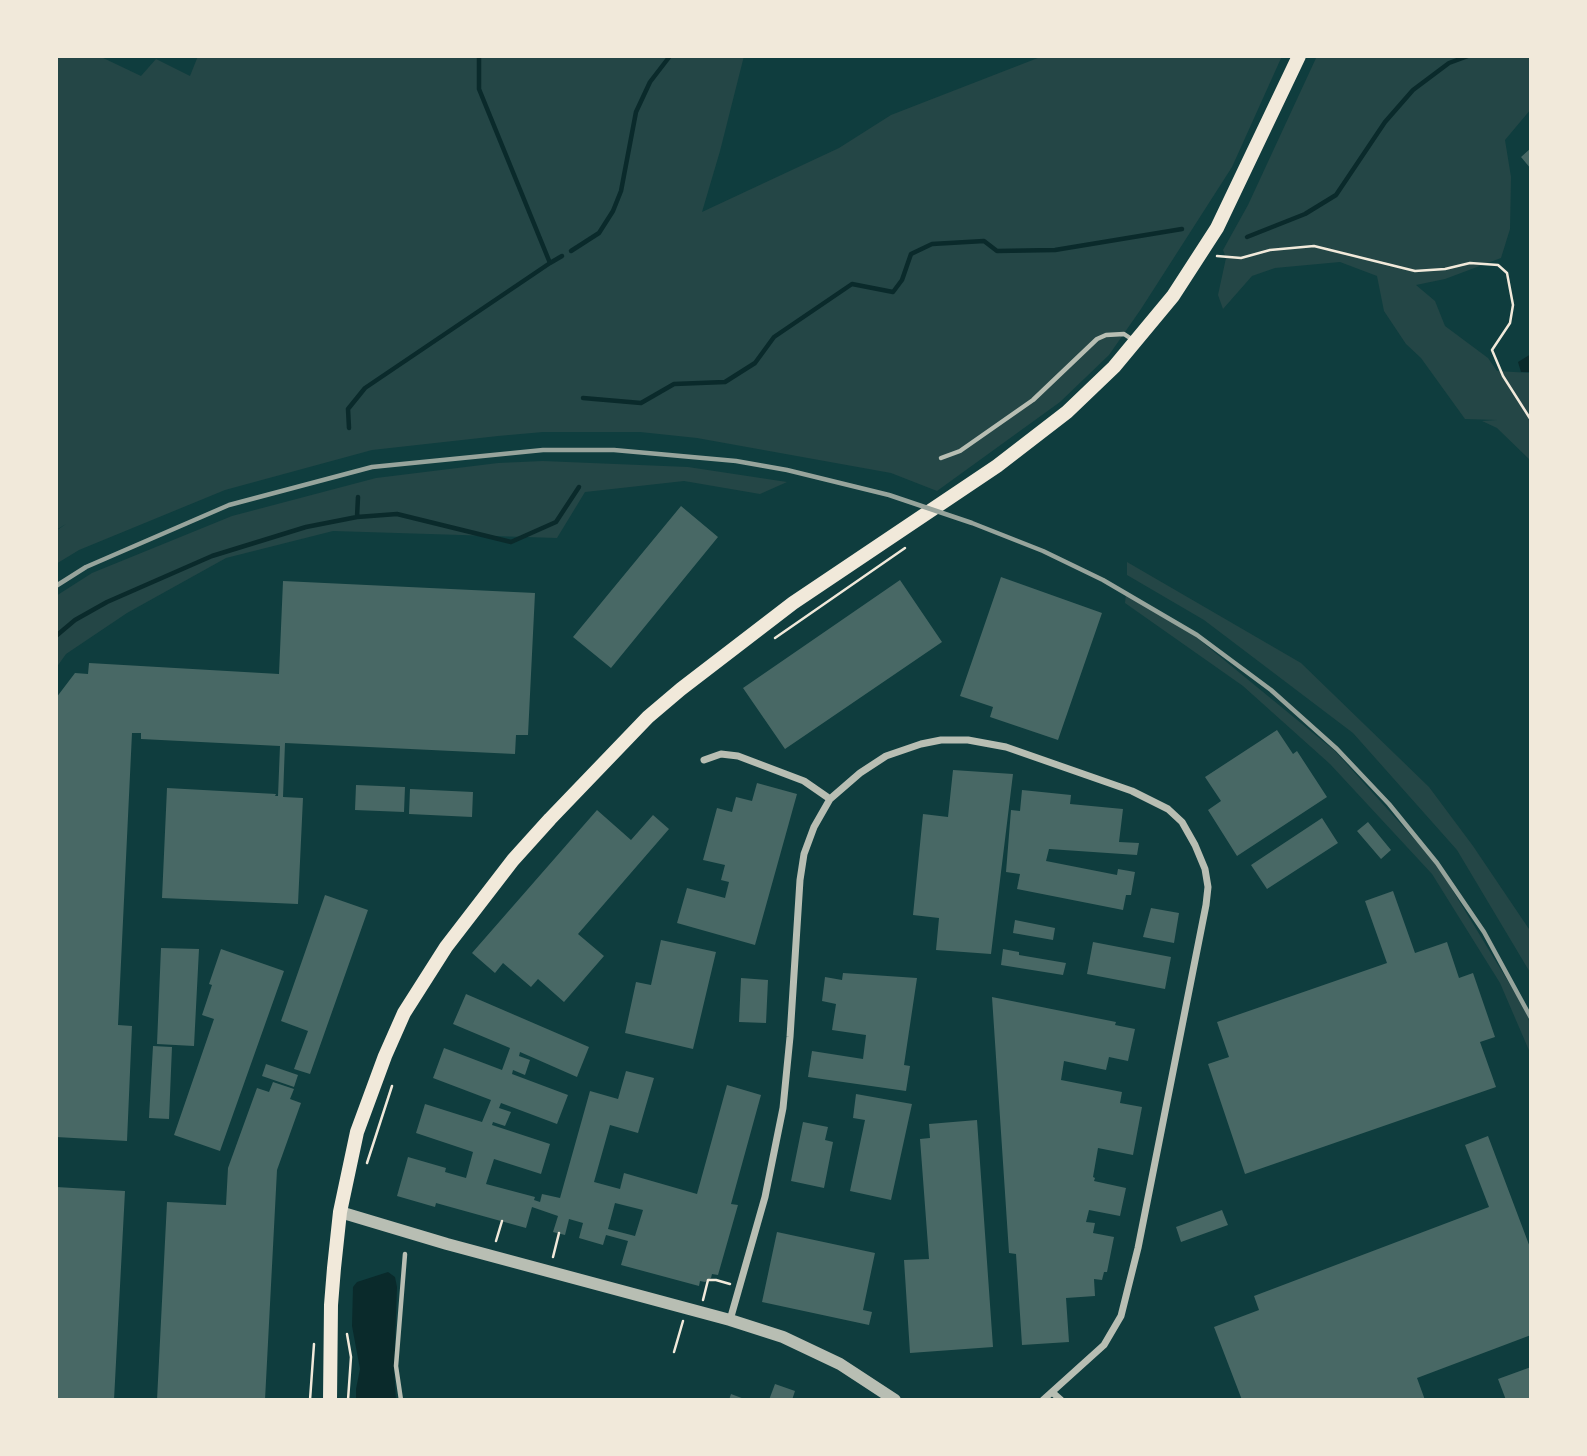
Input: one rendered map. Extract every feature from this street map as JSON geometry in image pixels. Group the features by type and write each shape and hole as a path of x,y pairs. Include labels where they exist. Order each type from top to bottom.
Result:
{"main road":[{"path":"330,1400 331,1305 340,1212 357,1132 404,1013 446,947 513,860 648,717 708,666 793,603 997,466 1043,431 1090,391 1136,343 1172,296 1211,253 1238,187 1299,56"}],"street":[{"path":"730,1320 765,1197 786,1086 800,880 804,854 814,827 830,799 860,773 886,756 941,740 987,742 1151,799 1168,809 1182,822 1195,845 1205,869 1208,887 1138,1248 1121,1316 1104,1345 1043,1400"},
{"path":"704,760 721,754 738,756 804,781 830,799"},
{"path":"340,1212 783,1337 840,1364 895,1400"},
{"path":"1052,1392 1061,1400"}],"lane":[{"path":"941,457 970,445 1033,400 1097,339 1106,335 1124,334 1136,343"},
{"path":"401,1400 396,1366 405,1254"}],"path":[{"path":"1211,253 1222,246"},
{"path":"1211,253 1241,258 1270,250 1314,246 1415,271 1469,264 1498,265 1507,273 1513,305 1510,323 1492,350 1503,376 1531,420"},
{"path":"765,644 906,547"},
{"path":"365,1171 394,1078"},
{"path":"492,1256 502,1221"},
{"path":"549,1271 559,1233"},
{"path":"700,1312 708,1280 739,1287"},
{"path":"674,1352 686,1308"},
{"path":"347,1334 351,1357 348,1400"},
{"path":"310,1400 315,1338"}],"shaded area":[{"path":"56,56 99,56 141,76 156,59 190,76 198,56 744,56 702,212 839,148 891,115 1043,56 1282,56 1232,167 1109,355 1060,402 937,491 891,473 697,438 640,432 543,432 372,450 225,490 79,550 56,564 56,531 66,524 56,530"},
{"path":"1317,56 1531,56 1531,109 1505,140 1511,177 1510,229 1501,258 1445,279 1416,285 1435,301 1445,326 1488,358 1497,371 1531,373 1531,461 1497,428 1482,421 1497,420 1465,419 1421,358 1406,344 1384,311 1377,276 1340,262 1275,268 1252,276 1223,309 1218,295 1226,258 1223,250 1248,205"},
{"path":"1531,354 1531,372 1521,372 1518,362"},
{"path":"543,461 688,467 787,482 760,494 684,481 585,492 557,538 333,531 226,558 127,613 66,654 56,668 56,596 92,573 232,516 376,478 498,463"},
{"path":"1127,562 1301,663 1429,787 1531,932 1531,974 1457,850 1353,733 1204,620 1127,575"},
{"path":"1126,593 1196,637 1335,751 1436,863 1523,1006 1531,1025 1531,1055 1500,983 1432,874 1330,764 1243,686 1125,603"},
{"path":"388,1272 395,1277 397,1287 394,1369 396,1400 356,1400 360,1369 352,1326 353,1287 357,1282"}],"building":[{"path":"1531,148 1531,169 1521,157"},
{"path":"681,506 718,537 611,668 573,637"},
{"path":"1001,577 1102,613 1058,740 990,717 993,707 960,696"},
{"path":"900,580 942,642 785,749 743,688"},
{"path":"283,581 535,593 528,735 516,735 515,754 285,743 283,797 303,798 298,904 162,898 167,788 278,796 280,746 141,739 141,733 132,733 118,1025 132,1026 127,1141 56,1137 56,698 75,673 88,674 89,663 279,674"},
{"path":"1277,730 1293,754 1297,751 1327,797 1237,856 1208,810 1221,801 1205,777"},
{"path":"953,770 1013,774 991,954 936,950 939,918 913,915 923,814 948,817"},
{"path":"757,783 797,794 755,945 677,923 687,888 725,898 729,882 721,880 725,865 703,860 717,808 732,812 736,797 752,801"},
{"path":"356,785 405,787 404,812 355,810"},
{"path":"410,789 473,792 472,817 409,814"},
{"path":"1022,790 1071,795 1070,804 1123,809 1119,842 1139,843 1137,855 1049,849 1046,861 1117,875 1118,869 1135,872 1131,895 1126,895 1123,910 1017,889 1020,874 1006,872 1011,810 1020,811"},
{"path":"597,810 631,840 653,815 669,829 578,934 604,956 564,1002 538,979 531,987 503,963 495,973 472,953"},
{"path":"1322,818 1338,843 1267,889 1251,865"},
{"path":"1368,822 1391,850 1381,859 1357,831"},
{"path":"1393,891 1415,953 1447,942 1459,978 1473,973 1495,1037 1480,1042 1496,1087 1245,1174 1208,1064 1229,1057 1217,1022 1387,963 1365,901"},
{"path":"325,895 368,910 310,1074 294,1069 308,1031 281,1021"},
{"path":"1151,908 1179,913 1174,943 1143,937"},
{"path":"1015,920 1055,928 1053,940 1013,933"},
{"path":"661,940 716,952 693,1049 625,1033 636,982 651,985"},
{"path":"1093,942 1171,957 1165,989 1087,974"},
{"path":"161,948 199,949 194,1046 157,1044"},
{"path":"221,949 284,971 220,1151 174,1135 214,1019 202,1015"},
{"path":"1003,949 1019,952 1019,955 1066,963 1063,975 1001,965"},
{"path":"843,973 917,978 904,1065 910,1066 906,1091 808,1077 812,1051 863,1059 866,1035 832,1030 836,1004 822,1001 825,977 842,980"},
{"path":"741,978 768,980 766,1023 739,1022"},
{"path":"466,994 589,1047 577,1077 520,1052 519,1056 530,1060 525,1075 513,1070 512,1074 568,1095 557,1124 501,1103 499,1108 511,1112 505,1126 493,1122 492,1125 550,1144 541,1174 494,1159 486,1184 535,1197 534,1200 540,1202 542,1194 560,1198 590,1091 618,1099 626,1071 654,1078 638,1133 610,1125 594,1182 620,1189 624,1173 697,1194 727,1085 761,1095 731,1204 738,1205 718,1275 712,1274 705,1282 700,1281 699,1286 621,1265 628,1241 606,1235 603,1245 579,1238 583,1223 569,1219 565,1235 553,1232 558,1216 532,1207 526,1228 436,1203 435,1207 397,1196 408,1157 446,1168 445,1172 466,1178 473,1152 416,1133 425,1104 482,1122 491,1100 433,1078 444,1048 502,1070 510,1048 453,1024","holes":["615,1203 643,1210 635,1236 608,1229"]},
{"path":"992,997 1116,1022 1115,1025 1135,1029 1128,1061 1109,1057 1106,1070 1064,1061 1061,1080 1122,1092 1120,1103 1142,1107 1133,1155 1098,1148 1094,1181 1126,1188 1120,1216 1089,1210 1086,1222 1095,1223 1093,1233 1114,1237 1107,1272 1104,1272 1102,1280 1094,1279 1095,1296 1066,1298 1069,1342 1022,1345 1016,1254 1009,1253"},
{"path":"153,1046 172,1047 169,1119 149,1118"},
{"path":"266,1064 298,1075 294,1087 262,1076"},
{"path":"273,1082 294,1089 290,1099 301,1103 277,1170 265,1400 157,1400 167,1202 226,1205 228,1168 257,1088 269,1092"},
{"path":"856,1094 912,1104 891,1200 850,1191 865,1120 853,1118"},
{"path":"977,1120 993,1347 910,1353 904,1260 929,1259 920,1139 930,1138 929,1124"},
{"path":"803,1122 828,1127 825,1140 833,1142 824,1188 791,1181"},
{"path":"1488,1136 1531,1250 1531,1335 1417,1378 1425,1400 1242,1400 1214,1327 1259,1310 1254,1296 1489,1207 1465,1145"},
{"path":"56,1187 125,1191 114,1400 56,1400"},
{"path":"1222,1210 1228,1225 1181,1242 1176,1227"},
{"path":"777,1232 875,1253 863,1310 872,1312 869,1325 762,1302"},
{"path":"1531,1367 1531,1400 1506,1400 1498,1379"},
{"path":"775,1384 795,1391 792,1400 769,1400"},
{"path":"731,1394 747,1400 729,1400"}],"waterway":[{"path":"349,428 348,409 365,388 550,263 479,89 479,56"},
{"path":"571,251 599,233 613,211 621,191 636,112 650,82 670,56"},
{"path":"1247,237 1305,214 1336,195 1385,122 1413,90 1449,63 1468,56"},
{"path":"583,398 641,403 674,384 725,382 755,363 774,337 852,284 893,292 902,280 911,254 932,244 984,241 997,251 1055,250 1182,229"},
{"path":"550,263 562,256"},
{"path":"56,636 75,620 107,602 212,556 306,527 357,517 397,514 511,542 556,522 579,487"},
{"path":"357,517 358,497"}],"railway":[{"path":"56,586 86,567 229,505 372,467 543,450 614,450 736,461 787,470 889,495 1043,551 1103,580 1197,635 1271,690 1337,749 1389,804 1437,863 1484,932 1531,1018"}]}
